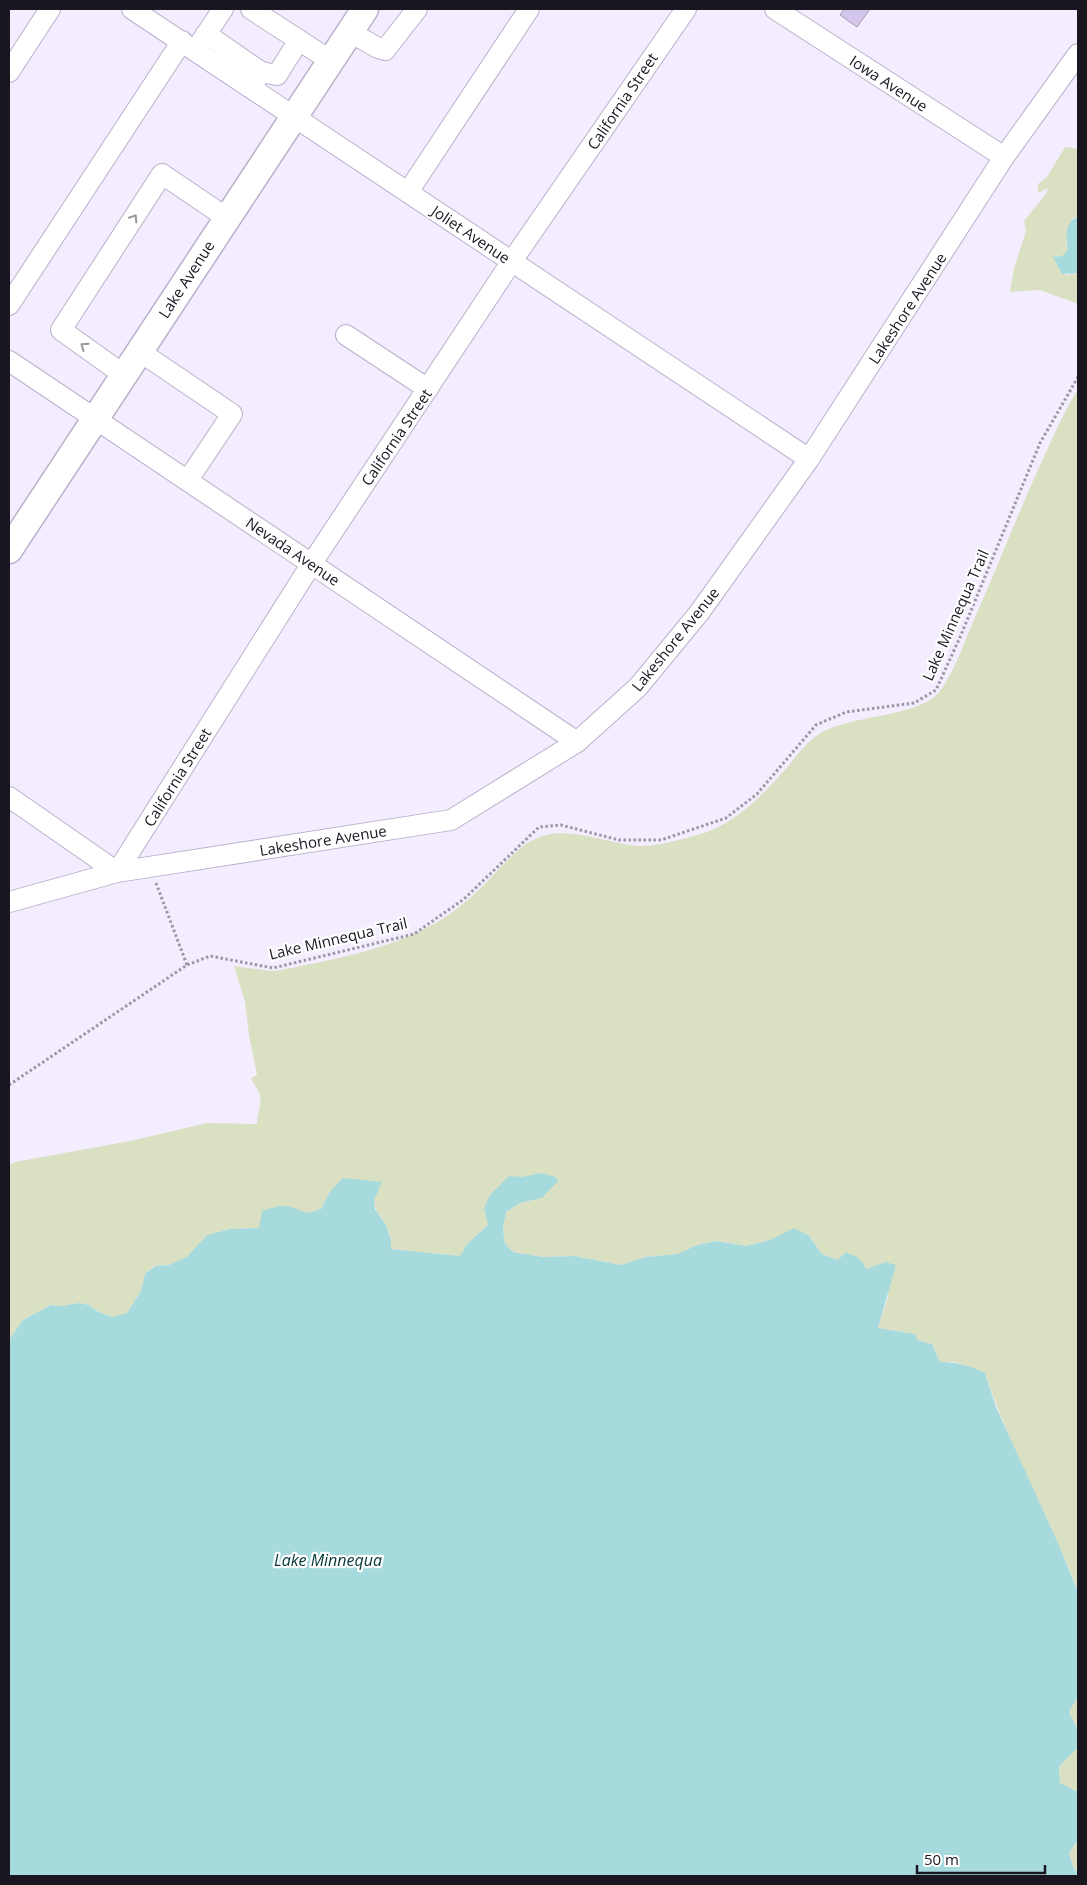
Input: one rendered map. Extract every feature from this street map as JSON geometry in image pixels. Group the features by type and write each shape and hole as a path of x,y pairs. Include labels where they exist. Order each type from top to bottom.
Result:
{"main road":[{"name":"Lake Avenue","path":"9,550 365,9"}],"street":[{"path":"9,72 50,9"},
{"name":"Joliet Avenue","path":"132,9 195,42 256,80 294,116 809,459"},
{"path":"9,304 195,42 223,9"},
{"path":"251,9 331,61"},
{"path":"350,32 385,50 417,9"},
{"path":"408,192 529,9"},
{"name":"California Street","path":"117,872 312,564 512,261 686,9"},
{"name":"Iowa Avenue","path":"775,9 1004,157"},
{"path":"256,80 276,74 299,40"},
{"name":"Lakeshore Avenue","path":"9,902 117,872 451,820 577,742 638,687 700,613 809,459 1004,157 1078,54"},
{"path":"124,375 61,330 162,174 227,218"},
{"path":"346,335 428,389"},
{"path":"139,352 232,414 188,480"},
{"name":"Nevada Avenue","path":"9,361 577,742"},
{"path":"9,797 117,872"}],"path":[{"name":"Lake Minnequa Trail","path":"9,1086 186,965 210,956 272,968 414,934 464,899 539,827 561,825 619,840 661,840 726,818 757,794 816,725 846,712 914,703 936,690 961,635 1040,443 1078,377"},
{"path":"150,867 186,965"}],"shaded area":[{"path":"1065,147 1078,149 1078,217 1073,218 1066,242 1068,250 1063,256 1054,257 1066,275 1078,273 1078,304 1040,290 1010,292 1014,268 1026,231 1024,221 1046,194 1048,188 1038,193 1038,184 1047,177"},
{"path":"1078,390 1078,1592 1006,1429 985,1373 954,1362 940,1362 932,1344 916,1340 915,1334 878,1328 888,1297 885,1262 867,1270 859,1258 838,1260 822,1254 809,1236 770,1240 746,1246 717,1241 697,1245 678,1254 645,1257 621,1265 574,1256 543,1257 513,1252 505,1244 503,1229 506,1212 520,1203 542,1198 541,1173 514,1181 490,1195 488,1225 467,1244 460,1256 391,1249 388,1231 377,1211 374,1200 329,1193 321,1209 259,1228 230,1229 207,1235 188,1257 169,1265 154,1266 145,1274 141,1291 127,1313 112,1317 97,1311 89,1305 79,1303 62,1306 51,1305 23,1320 9,1340 9,1165 15,1162 130,1141 207,1123 257,1124 260,1096 251,1078 257,1075 245,1002 234,966 271,971 281,970 349,956 414,934 454,911 466,902 520,849 535,839 547,835 573,834 624,844 650,846 705,833 733,819 745,810 768,788 807,744 819,734 848,723 901,711 930,700 940,691 950,675 1027,494 1065,412"},
{"path":"1078,1696 1078,1730 1069,1712"},
{"path":"1078,1747 1078,1792 1060,1783 1059,1767"},
{"path":"1078,1840 1078,1873 1074,1869 1069,1853"}],"water":[{"path":"1078,217 1078,273 1062,274 1053,257 1062,256 1068,250 1068,226 1073,219"},
{"name":"Lake Minnequa","path":"541,1173 553,1176 559,1180 542,1198 520,1203 506,1212 503,1229 505,1244 513,1252 543,1257 574,1256 621,1265 645,1257 678,1254 697,1245 717,1241 746,1246 770,1240 794,1228 809,1236 822,1254 838,1260 846,1252 859,1258 867,1269 885,1262 896,1265 878,1328 915,1334 917,1340 932,1344 940,1362 963,1365 985,1373 996,1407 1058,1543 1078,1592 1078,1696 1069,1712 1078,1730 1078,1747 1059,1767 1060,1783 1078,1792 1078,1840 1069,1853 1078,1876 9,1876 9,1340 23,1320 51,1305 62,1306 79,1303 89,1305 97,1311 112,1317 127,1313 141,1291 145,1274 155,1266 169,1265 187,1257 207,1235 230,1229 259,1228 262,1211 281,1206 307,1213 321,1209 329,1193 343,1178 382,1182 374,1200 375,1209 386,1225 391,1240 391,1249 460,1256 467,1244 488,1225 484,1208 490,1195 509,1176 521,1177"}],"building":[{"path":"844,9 870,9 857,27 840,15"}]}
